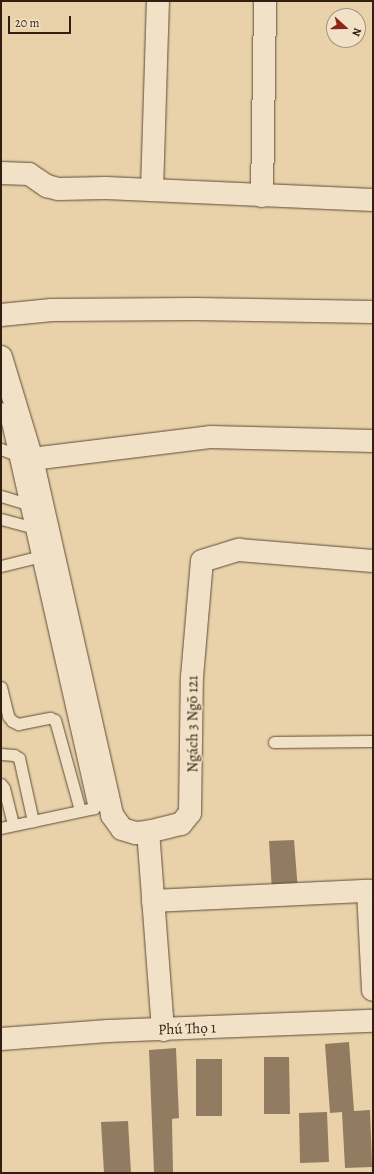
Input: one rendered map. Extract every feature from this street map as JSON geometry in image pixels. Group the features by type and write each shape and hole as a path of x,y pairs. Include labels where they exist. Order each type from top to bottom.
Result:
{"street":[{"path":"152,190 158,1"},
{"path":"262,196 266,1"},
{"path":"1,173 29,174 47,186 58,189 152,190 262,196 373,197"},
{"path":"1,316 60,310 195,309 373,312"},
{"path":"1,357 23,456 112,815 122,829 135,833 148,832 163,1030"},
{"path":"23,456 210,437 373,441"},
{"name":"Ngách 3 Ngõ 121","path":"148,832 181,824 190,813 192,677 202,561 239,550 373,561"},
{"path":"153,901 370,891 373,990"},
{"name":"Phú Thọ 1","path":"1,1039 373,1021"}],"lane":[{"path":"1,408 23,456 24,503 94,808 1,828"},
{"path":"1,450 23,456"},
{"path":"1,496 24,503"},
{"path":"1,519 30,527"},
{"path":"1,566 36,557"},
{"path":"1,687 8,716 12,721 18,724 50,718 55,720 80,810"},
{"path":"274,742 373,741"},
{"path":"1,754 14,755 19,758 34,821"},
{"path":"1,784 4,788 13,825"}],"building":[{"path":"294,840 298,891 272,892 269,841"},
{"path":"349,1042 354,1111 370,1110 372,1167 345,1168 342,1112 330,1113 325,1044"},
{"path":"176,1048 179,1118 172,1119 173,1173 154,1173 149,1050"},
{"path":"264,1057 289,1057 290,1114 264,1114"},
{"path":"196,1059 222,1059 222,1116 196,1116"},
{"path":"327,1112 329,1162 300,1163 299,1113"},
{"path":"128,1121 131,1173 104,1173 101,1122"}]}
